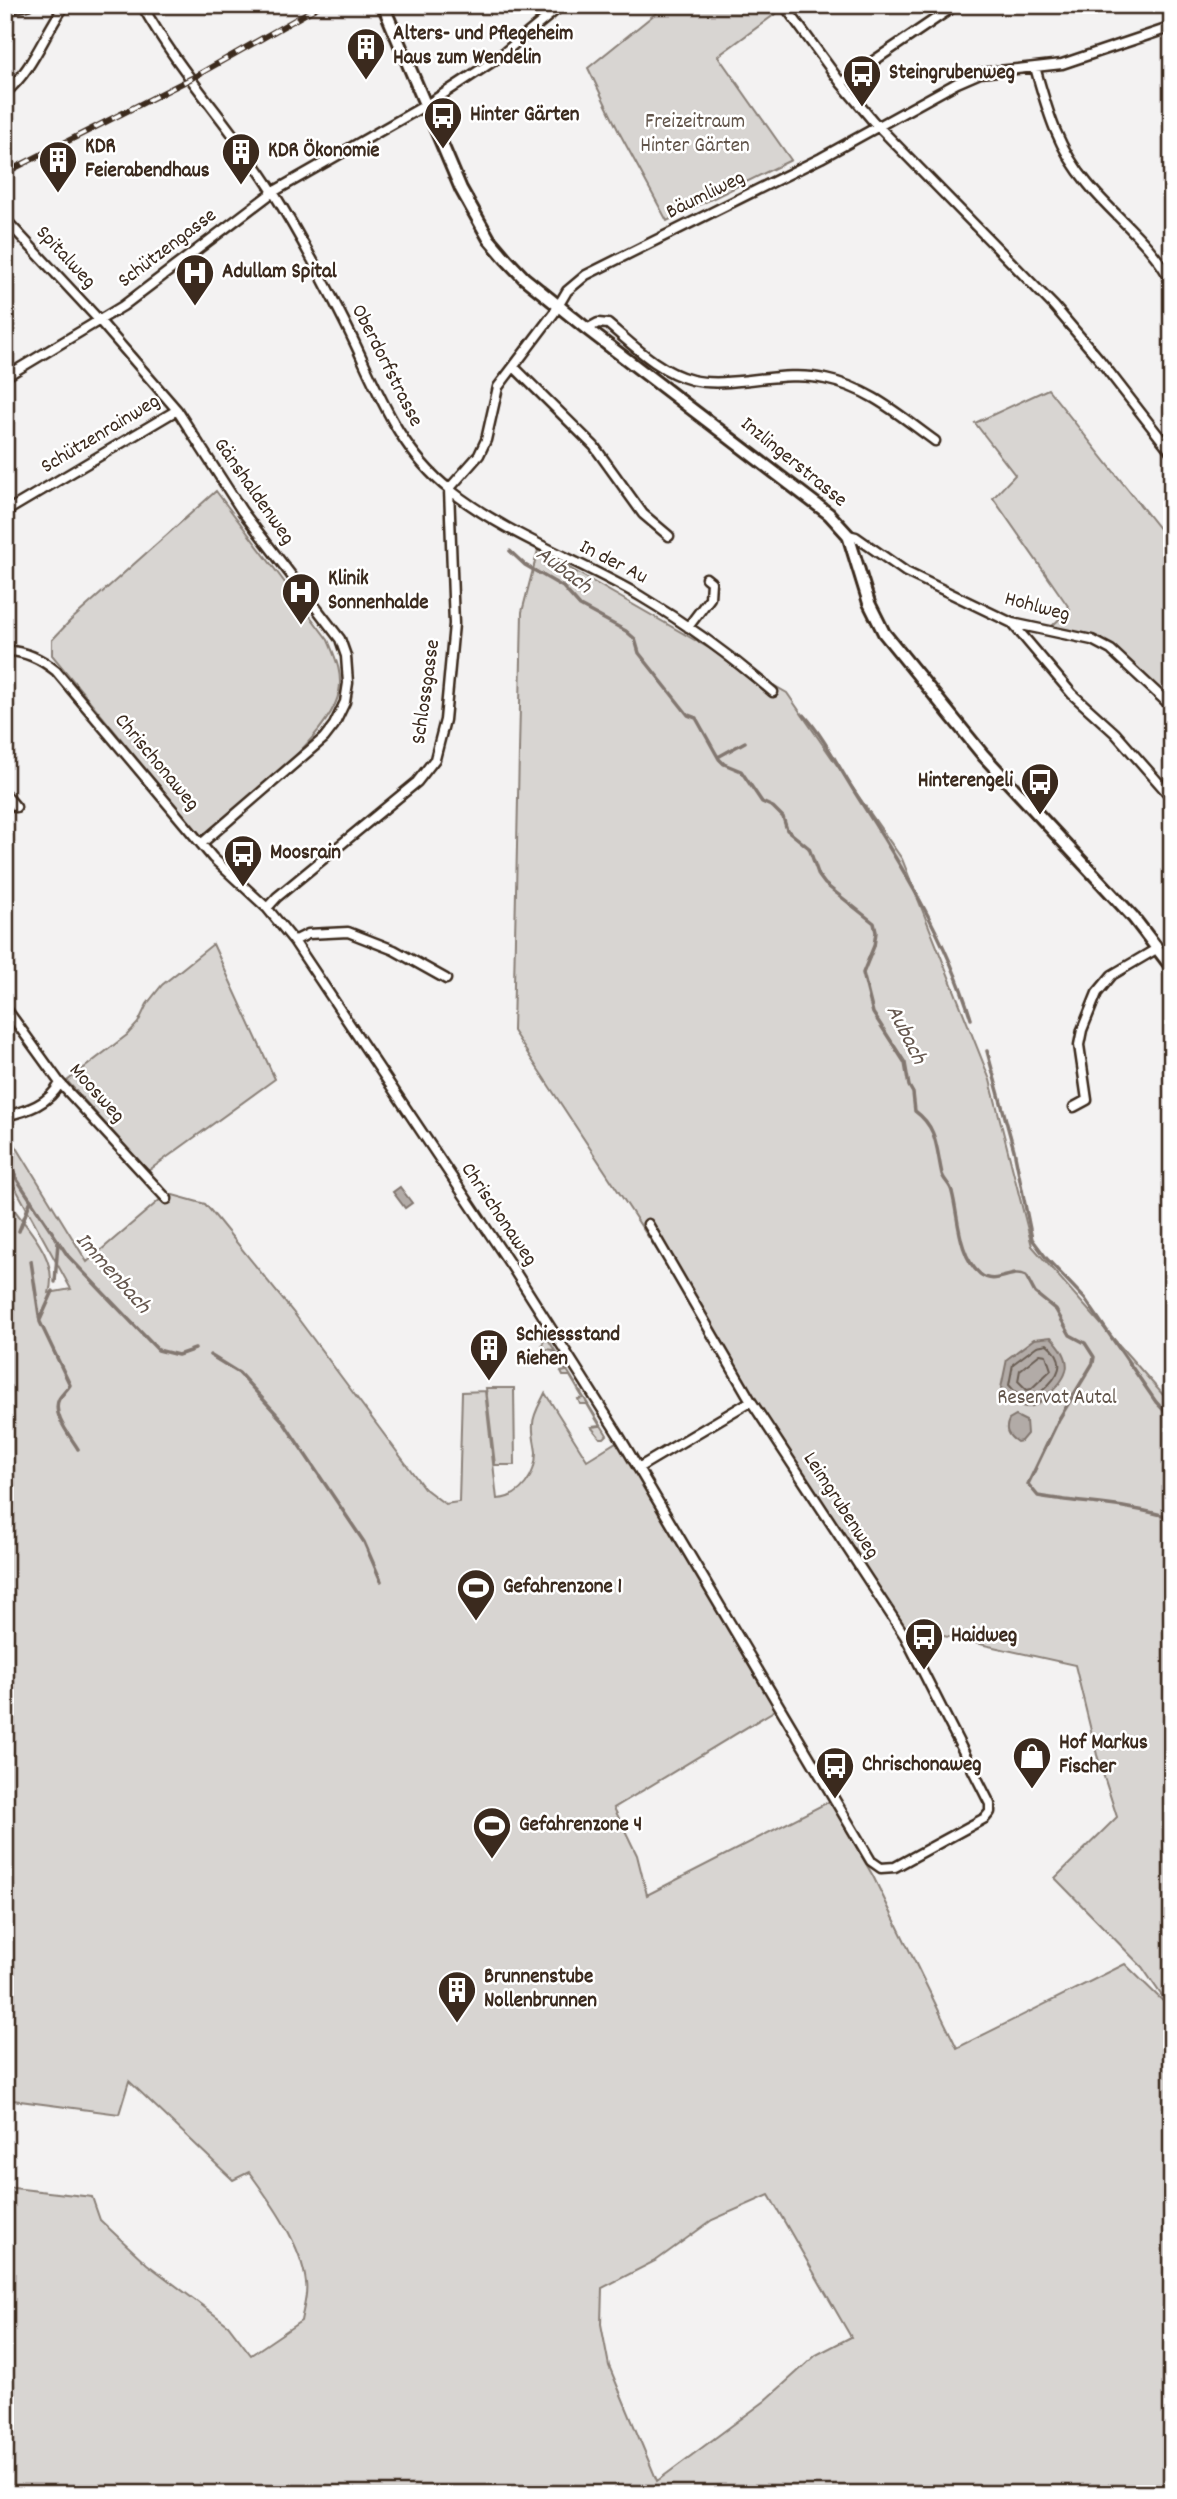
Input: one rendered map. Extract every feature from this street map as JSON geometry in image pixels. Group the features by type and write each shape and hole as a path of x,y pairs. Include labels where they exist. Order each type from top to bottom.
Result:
{"street":[{"path":"5,10 29,5"},
{"path":"5,93 14,86 34,58 65,5"},
{"name":"Oberdorfstrasse","path":"142,5 272,191 343,318 392,423 416,458 449,489"},
{"name":"Inzlingerstrasse","path":"383,5 461,189 489,239 524,278 557,306 829,514 848,535 869,603 884,633 983,755 1106,887 1172,968"},
{"path":"425,107 495,60 562,5"},
{"path":"784,5 841,83 877,126 1054,306 1172,453"},
{"path":"841,83 956,5"},
{"name":"Bäumliweg","path":"449,489 480,455 498,387 567,291 586,275 822,157 980,73 1062,64 1172,27"},
{"path":"1035,67 1049,119 1066,156 1152,253 1172,283"},
{"name":"Schützengasse","path":"5,377 99,320 158,280 272,191 425,107"},
{"name":"Spitalweg","path":"5,219 99,320"},
{"name":"Gänshaldenweg","path":"99,320 177,410 242,511 340,639 346,656 348,683 345,702 324,738 201,844"},
{"path":"587,330 598,323 608,324 664,368 692,380 807,376 845,384 884,402 935,441"},
{"path":"514,367 594,446 643,514 668,536"},
{"name":"Schützenrainweg","path":"5,512 177,410"},
{"name":"In der Au","path":"449,489 500,526 639,595 721,649 773,692"},
{"name":"Schlossgasse","path":"267,908 418,782 435,759 445,720 454,624 449,489"},
{"name":"Hohlweg","path":"848,535 856,537 920,580 1012,623 1091,640 1111,650 1172,707"},
{"path":"688,627 710,598 710,582 706,578"},
{"path":"1012,623 1072,694 1115,733 1172,798"},
{"name":"Chrischonaweg","path":"5,650 31,655 56,671 201,844 225,871 267,908 294,941 518,1276 638,1468 871,1861 881,1868"},
{"path":"5,794 16,807"},
{"path":"294,941 308,934 348,932 394,950 446,979"},
{"path":"1073,1107 1087,1100 1079,1045 1097,993 1112,975 1158,948"},
{"name":"Moosweg","path":"5,1007 60,1083 167,1199"},
{"path":"5,1116 23,1112 45,1102 60,1083"},
{"name":"Leimgrubenweg","path":"648,1224 751,1401 905,1636 990,1804 990,1812 985,1818 895,1867 881,1868"},
{"path":"638,1468 751,1401"}],"green space":[{"name":"Freizeitraum Hinter Gärten","path":"666,5 773,5 778,12 718,56 791,160 667,221 588,68"},
{"path":"1048,389 1172,545 1172,705 1117,652 1051,627 1070,609 993,498 1015,475 975,423"},
{"path":"216,491 328,640 338,665 340,685 332,710 301,750 202,838 52,655 52,640"},
{"name":"Reservat Autal","path":"538,550 787,693 902,859 990,1080 1032,1246 1172,1405 1172,2494 5,2494 5,2187 92,2197 100,2220 147,2264 228,2325 251,2355 301,2321 306,2288 303,2269 292,2239 276,2210 249,2172 233,2180 129,2081 119,2114 5,2099 5,1197 45,1254 51,1280 49,1293 71,1289 5,1169 5,1128 87,1262 162,1198 173,1195 205,1204 293,1312 424,1488 445,1504 459,1502 462,1392 485,1391 497,1499 506,1498 520,1490 530,1477 536,1452 533,1420 545,1393 587,1460 621,1439 777,1709 614,1808 637,1855 647,1895 830,1801 873,1876 957,2048 1125,1964 1171,2009 1142,1967 1055,1878 1117,1817 1097,1755 1075,1665 930,1633 909,1634 513,1031 522,612","holes":["769,2195 851,2337 816,2355 765,2401 657,2481 609,2366 601,2324 602,2288 657,2260 712,2220"]},
{"path":"213,944 275,1079 148,1171 67,1081 127,1035 138,1023 147,1004 162,985"},
{"path":"546,1336 607,1435 604,1438 600,1438 591,1427 600,1426 587,1404 580,1404 578,1399 583,1398 570,1376 563,1376 561,1372 566,1371 560,1361 554,1362 551,1357 556,1356 553,1350 544,1349 542,1345"},
{"path":"486,1388 514,1388 515,1465 495,1465"}],"water":[{"path":"400,1187 412,1203 405,1208 393,1192"},
{"path":"1051,1337 1064,1354 1067,1368 1065,1375 1055,1389 1038,1403 1024,1407 1001,1388 1007,1359 1034,1339"},
{"path":"1016,1416 1026,1421 1027,1434 1017,1442 1007,1430 1009,1420"}],"waterway":[{"name":"Aubach","path":"510,551 525,565 563,587 580,606 626,631 635,639 639,653 688,715 696,718 719,759 741,771 762,802 773,807 783,817 787,830 809,848 819,876 825,884 874,923 874,946 863,973 873,1013 905,1063 915,1111 932,1132 942,1174 951,1190 967,1257 980,1274 992,1279 1015,1274 1026,1276 1035,1293 1056,1310 1070,1335 1085,1343 1094,1357 1059,1419 1028,1484 1038,1496 1123,1507 1172,1518"},
{"name":"Aubach","path":"804,715 830,752 920,901 949,959 971,1019"},
{"path":"718,757 745,742"},
{"name":"Aubach","path":"987,1051 1014,1150 1032,1239 1085,1299 1156,1402 1172,1419"},
{"name":"Immenbach","path":"5,1148 16,1178 68,1256 158,1350 178,1355 195,1349"},
{"path":"19,1231 31,1200"},
{"path":"55,1282 58,1242"},
{"path":"31,1261 40,1322 70,1385 59,1399 58,1411 78,1449"},
{"path":"40,1320 53,1291"},
{"name":"Immenbach","path":"210,1355 239,1373 282,1420 364,1542 381,1581"}],"railway":[{"path":"5,173 192,78 321,5"}],"place":[{"name":"Alters- und Pflegeheim Haus zum Wendelin","path":"366,81"},
{"name":"Steingrubenweg","path":"862,108"},
{"name":"Hinter Gärten","path":"443,150"},
{"name":"KDR Ökonomie","path":"241,186"},
{"name":"KDR Feierabendhaus","path":"58,194"},
{"name":"Adullam Spital","path":"195,307"},
{"name":"Klinik Sonnenhalde","path":"301,626"},
{"name":"Hinterengeli","path":"1040,816"},
{"name":"Moosrain","path":"243,888"},
{"name":"Schiessstand Riehen","path":"489,1382"},
{"name":"Gefahrenzone 1","path":"476,1622"},
{"name":"Haidweg","path":"924,1671"},
{"name":"Hof Markus Fischer","path":"1032,1790"},
{"name":"Chrischonaweg","path":"835,1800"},
{"name":"Gefahrenzone 4","path":"492,1860"},
{"name":"Brunnenstube Nollenbrunnen","path":"457,2024"}]}
